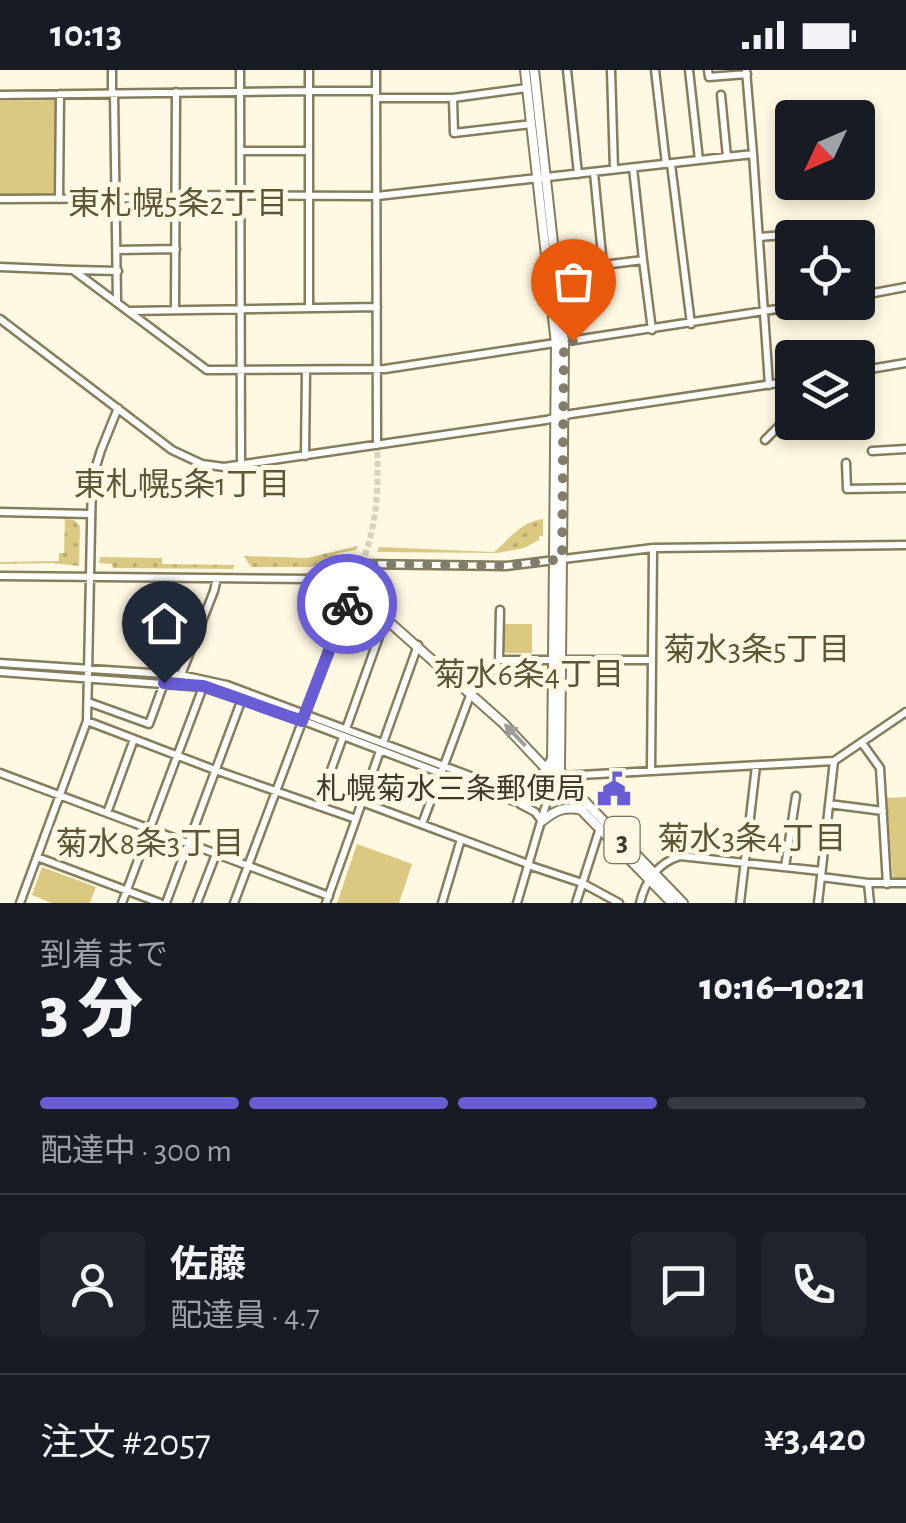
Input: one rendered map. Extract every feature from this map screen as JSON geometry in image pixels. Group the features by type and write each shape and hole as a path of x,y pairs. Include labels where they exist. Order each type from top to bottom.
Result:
{"main road":[{"name":"3","path":"525,70 542,178"},
{"name":"3","path":"534,70 560,343 556,658 559,778 672,903"},
{"path":"362,564 352,589 548,763"},
{"name":"3","path":"556,658 548,763 582,810 684,903"},
{"path":"542,822 561,808 582,810"}],"street":[{"path":"112,70 117,303"},
{"path":"240,70 241,466"},
{"path":"309,70 310,308"},
{"path":"376,70 377,445"},
{"path":"566,70 578,174"},
{"path":"611,70 614,170"},
{"path":"654,70 691,324"},
{"path":"689,70 699,160"},
{"path":"708,70 709,77 746,72 769,384"},
{"path":"0,94 309,91 453,98 528,88"},
{"path":"175,310 176,92"},
{"path":"60,94 60,198"},
{"path":"721,96 727,157"},
{"path":"453,98 454,134 532,124"},
{"path":"241,151 310,151"},
{"path":"0,199 377,196 753,154"},
{"path":"633,168 652,330"},
{"path":"594,172 603,265 643,260"},
{"path":"759,237 775,236"},
{"path":"118,250 176,249"},
{"path":"0,266 118,271"},
{"path":"72,270 202,368 241,371 378,370 775,311"},
{"path":"875,293 906,287"},
{"path":"128,311 377,308"},
{"path":"0,319 172,450 190,460 224,467 775,383"},
{"path":"875,368 906,363"},
{"path":"305,456 306,370"},
{"path":"20,903 88,722 90,514 96,464 118,408"},
{"path":"766,440 775,430"},
{"path":"872,451 906,449"},
{"path":"846,463 847,489 906,488"},
{"path":"0,512 90,514"},
{"path":"0,576 314,579 362,564 506,566 653,548 906,545"},
{"path":"651,771 653,548"},
{"path":"182,675 216,578"},
{"path":"245,903 235,901 352,589"},
{"path":"422,824 471,694 499,660 500,610"},
{"path":"318,806 386,617"},
{"path":"0,773 327,899 418,646"},
{"path":"499,660 652,660"},
{"path":"0,663 203,686 304,717"},
{"path":"0,672 182,675 227,685 528,802 549,794"},
{"path":"88,702 149,724 164,683"},
{"path":"122,903 203,686"},
{"path":"38,857 163,903 242,699"},
{"path":"515,797 544,788 559,778 834,761 906,712"},
{"path":"88,722 356,820"},
{"path":"107,813 134,739"},
{"path":"862,743 880,768 887,884"},
{"path":"818,903 834,761"},
{"path":"515,797 532,786 548,763"},
{"path":"740,903 756,766"},
{"path":"517,903 549,794 559,778"},
{"path":"786,867 796,796"},
{"path":"515,797 536,812 542,822"},
{"path":"362,802 582,883 619,903"},
{"path":"830,804 882,811"},
{"path":"576,903 600,828"},
{"path":"442,903 462,839"},
{"path":"197,903 216,854"},
{"path":"640,903 652,877 669,860 684,855 786,867 868,883 906,883"},
{"path":"868,883 870,903"}],"shaded area":[{"path":"56,100 55,196 0,196 0,101"},
{"path":"65,519 80,526 79,566 0,564 59,561 59,553 64,553"},
{"path":"543,519 543,536 524,548 497,553 377,552 379,547 494,552 522,527"},
{"path":"358,546 311,567 251,567 244,556 307,558"},
{"path":"100,557 162,558 162,564 234,565 233,569 113,568 112,564 99,563"},
{"path":"504,624 532,624 532,653 504,651"},
{"path":"906,797 906,879 893,879 886,798"},
{"path":"357,844 412,864 399,903 337,903"},
{"path":"42,867 96,887 90,903 52,903 32,895"}],"tunnel":[{"path":"362,564 376,505 377,445"}],"way so far":[{"path":"347,604 362,564 506,566 562,559 564,343 573,341"}],"place":[{"name":"札幌菊水三条郵便局","path":"614,789"}],"district":[{"name":"東札幌5条2丁目","path":"178,203"},
{"name":"東札幌5条1丁目","path":"182,484"},
{"name":"菊水3条5丁目","path":"757,649"},
{"name":"菊水6条4丁目","path":"529,674"},
{"name":"菊水3条4丁目","path":"752,838"},
{"name":"菊水8条3丁目","path":"150,843"}],"route":[{"path":"164,683 203,686 302,721 347,604"}]}
